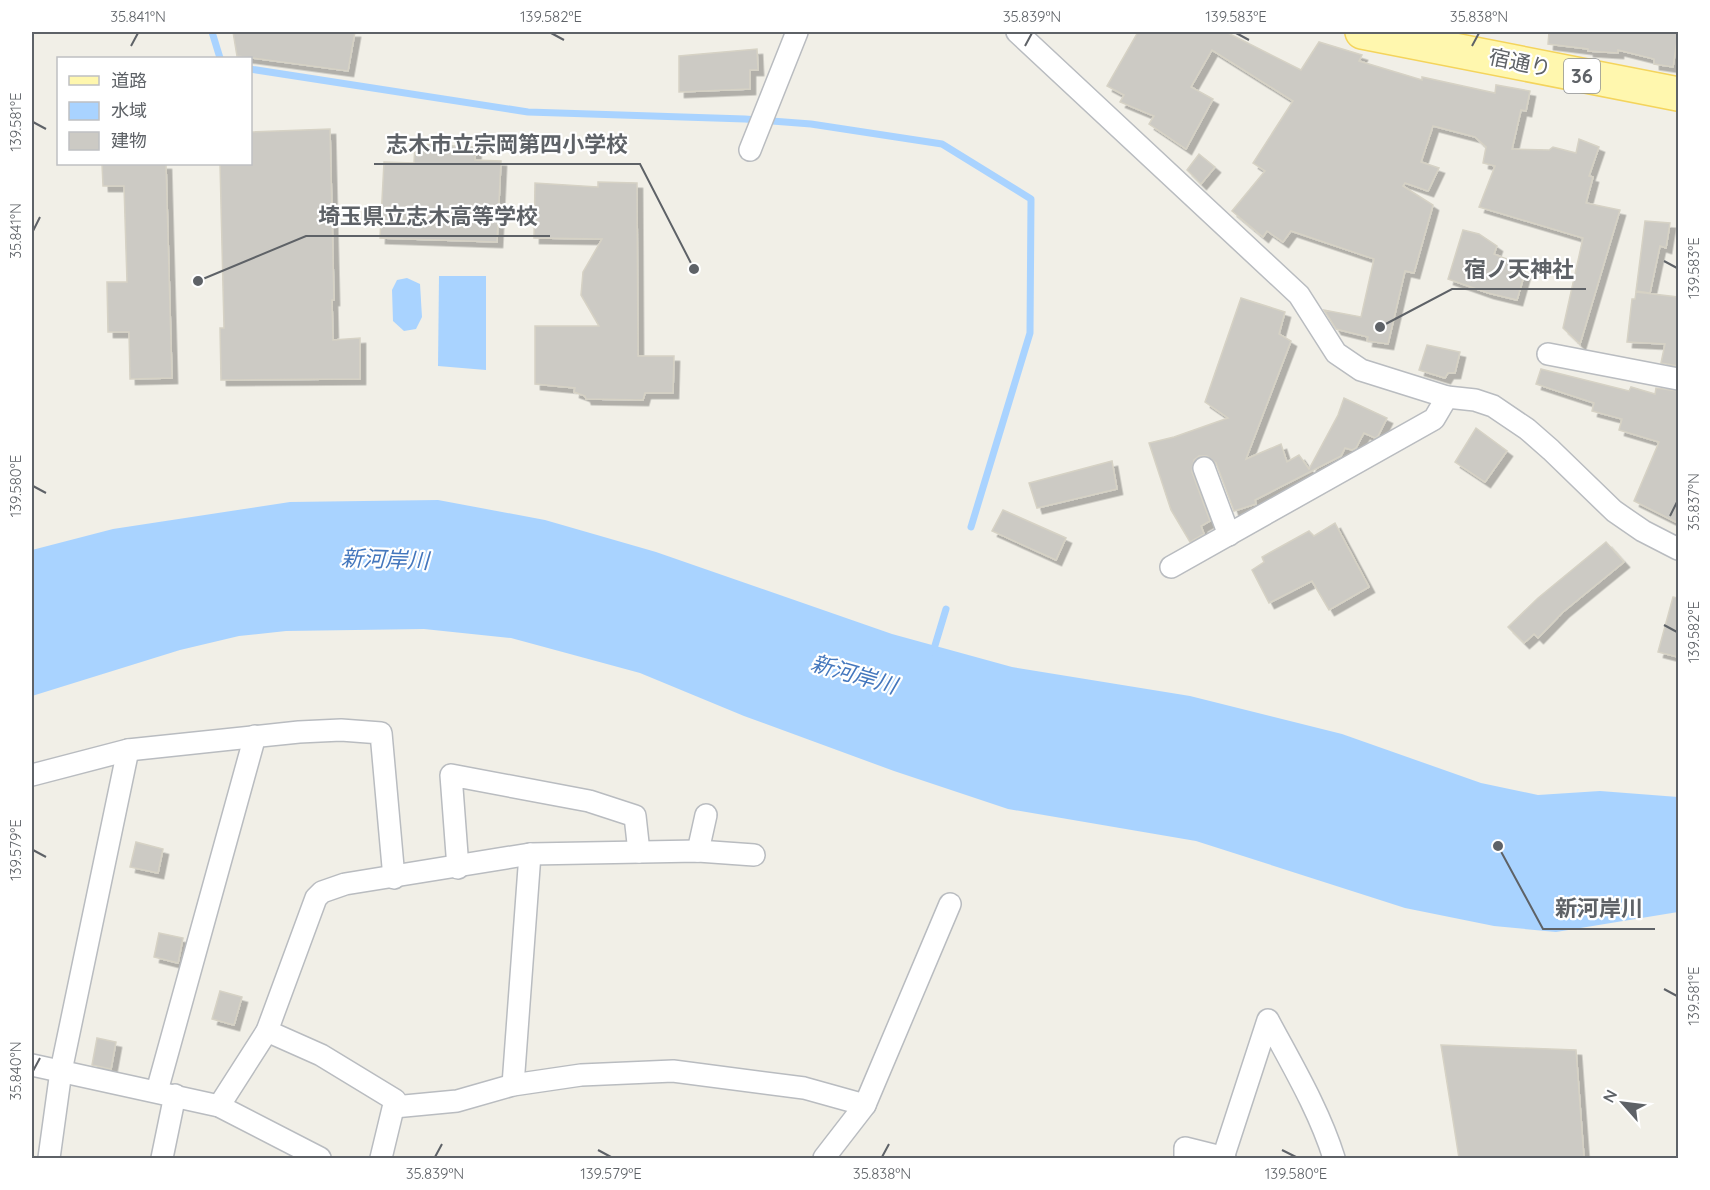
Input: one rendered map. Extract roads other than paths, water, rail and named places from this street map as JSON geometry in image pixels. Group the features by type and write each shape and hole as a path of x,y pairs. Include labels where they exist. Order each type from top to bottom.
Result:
{"main road":[{"name":"宿通り","path":"1362,32 1678,94"}],"street":[{"path":"750,150 797,32"},
{"path":"1017,32 1299,295 1309,307 1336,353 1361,370 1447,397 1474,400 1493,406 1551,450 1614,511 1643,531 1678,549"},
{"path":"1548,354 1678,379"},
{"path":"1172,567 1434,419 1447,397"},
{"path":"1204,468 1229,535"},
{"path":"32,775 129,750 255,736 341,730 381,733 394,878"},
{"path":"162,1158 166,1093 255,736"},
{"path":"49,1158 62,1071 129,750"},
{"path":"458,868 451,775 589,801 635,816 639,852"},
{"path":"698,851 706,815"},
{"path":"219,1106 267,1031 316,898 322,892 345,884 458,868 531,854 597,851 698,851 754,855"},
{"path":"513,1085 531,854"},
{"path":"824,1158 865,1104 950,904"},
{"path":"1185,1158 1185,1148 1224,1158 1268,1020 1306,1092 1334,1158"},
{"path":"267,1031 321,1055 395,1100 381,1158"},
{"path":"32,1065 219,1106 320,1158"},
{"path":"394,1107 457,1101 513,1085 581,1075 673,1071 804,1088 865,1104"}],"water":[{"path":"439,276 486,276 486,370 438,366"},
{"path":"407,278 420,284 422,317 416,329 404,331 393,321 392,290 397,280"},
{"path":"438,500 545,520 656,552 892,634 1012,667 1190,696 1342,734 1481,783 1538,795 1600,791 1678,797 1678,912 1556,932 1494,926 1405,908 1196,841 1008,809 894,771 744,716 640,673 511,638 424,629 286,631 239,636 180,650 32,696 32,550 113,529 290,502"}],"waterway":[{"path":"212,32 220,57"},
{"path":"252,69 528,112 745,119 811,124 942,144 1031,199 1030,333 971,527"},
{"path":"933,652 946,609"}],"place":[{"name":"志木市立宗岡第四小学校","path":"694,269"},
{"name":"埼玉県立志木高等学校","path":"198,281"},
{"name":"宿ノ天神社","path":"1380,327"},
{"name":"新河岸川","path":"1498,846"}]}
